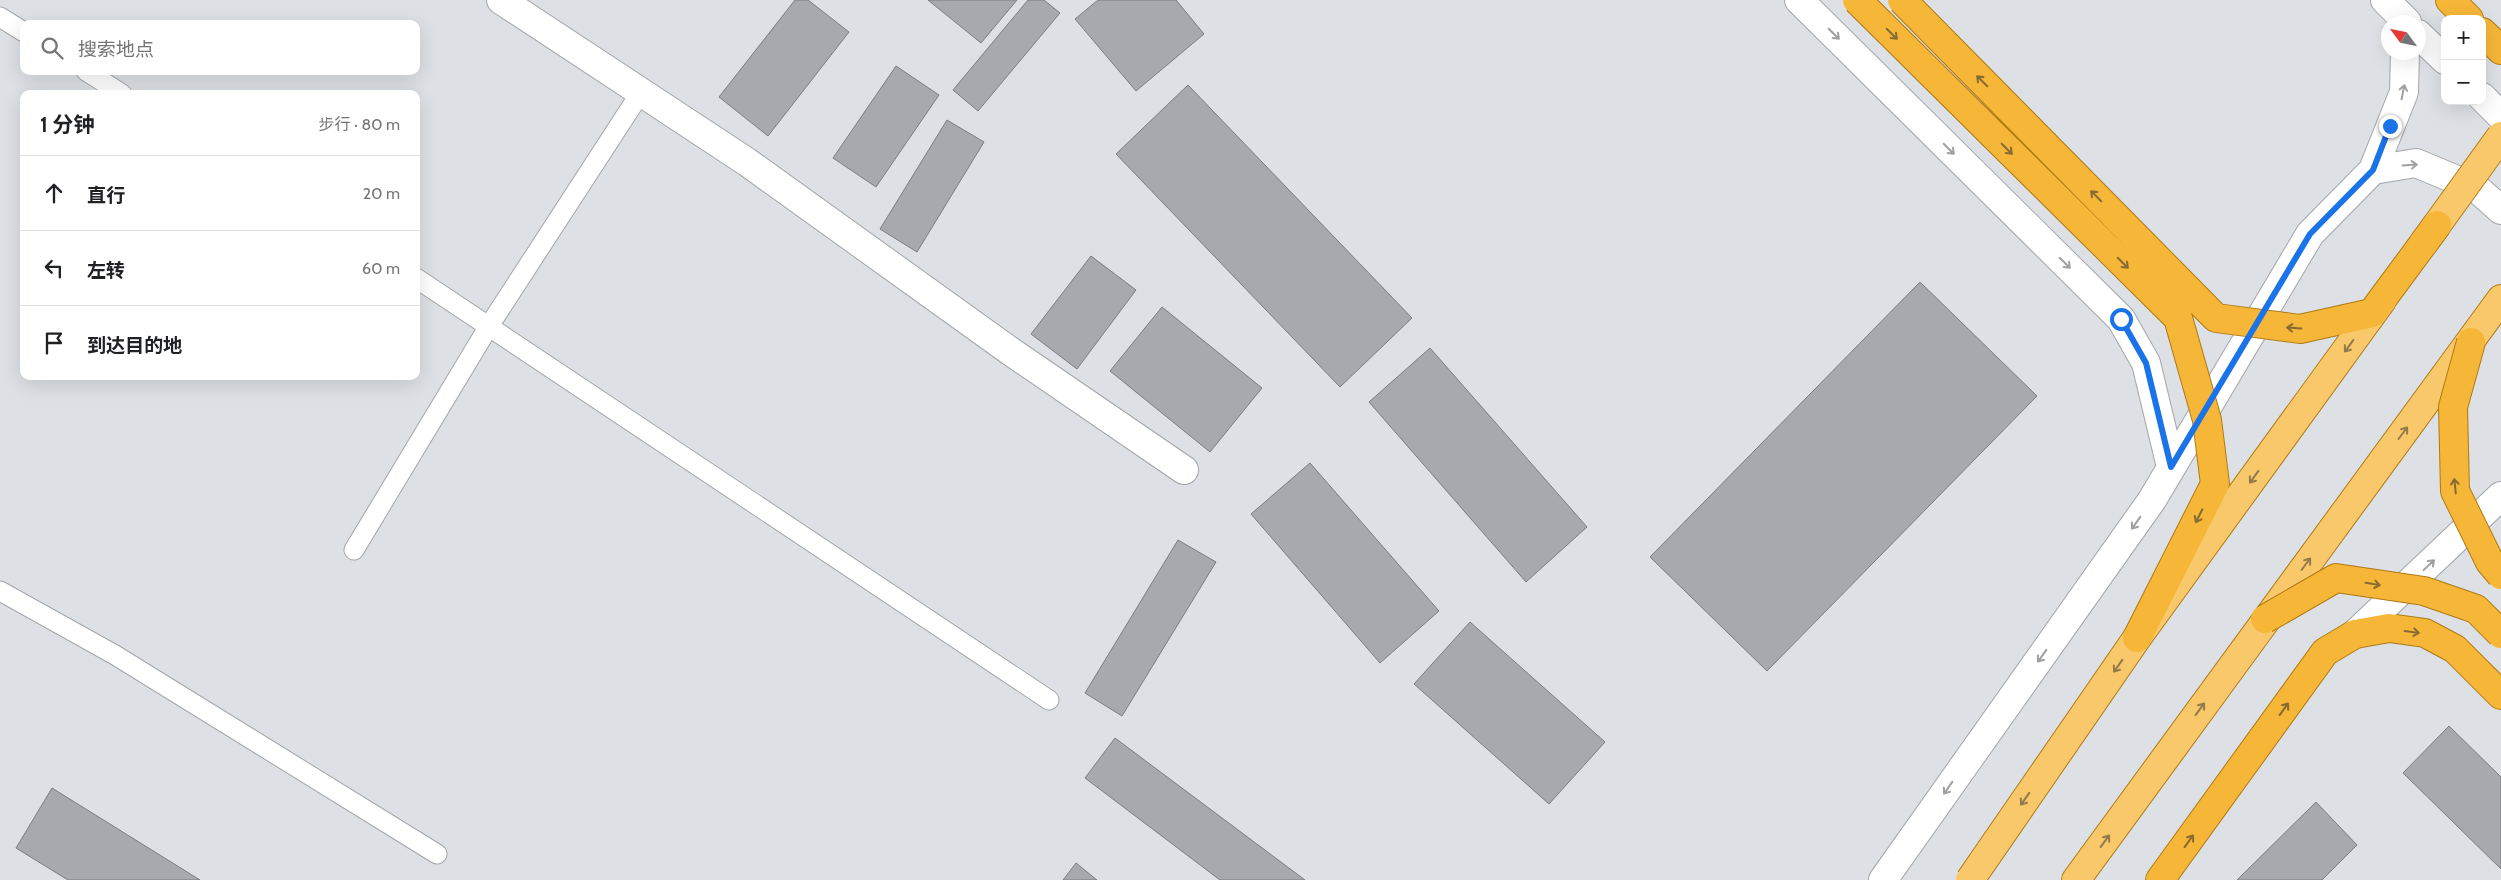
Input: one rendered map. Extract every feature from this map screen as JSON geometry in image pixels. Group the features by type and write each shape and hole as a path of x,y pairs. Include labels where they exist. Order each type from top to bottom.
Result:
{"highway":[{"path":"1857,0 2178,318 2207,420 2215,484 2137,638"},
{"path":"1902,0 2216,318 2300,329 2372,313 2437,225"},
{"path":"2450,0 2465,15"},
{"path":"2486,36 2501,50"},
{"path":"2471,342 2453,407 2455,491 2490,562 2501,575"},
{"path":"2265,619 2336,578 2424,591 2476,609 2501,634"},
{"path":"2160,880 2325,652 2355,634 2389,628 2424,634 2455,649 2501,695"}],"main road":[{"path":"1970,880 2137,638 2501,136"},
{"path":"2076,880 2265,619 2501,299"}],"street":[{"path":"501,0 747,162 1010,351 1184,470"},
{"path":"1799,0 2121,319 2146,363 2171,467"},
{"path":"2384,0 2400,15"},
{"path":"2426,41 2441,56"},
{"path":"1883,880 2152,500 2310,234 2373,170 2404,92 2405,60"},
{"path":"2486,101 2501,116"},
{"path":"2373,170 2416,163 2476,188 2501,210"},
{"path":"2355,634 2501,496"}],"lane":[{"path":"0,17 20,30"},
{"path":"92,75 116,90"},
{"path":"354,550 489,326 641,92"},
{"path":"420,281 1049,700"},
{"path":"0,591 115,655 438,854"}],"building":[{"path":"795,0 808,0 849,32 768,136 719,97"},
{"path":"928,0 1017,0 981,43"},
{"path":"1028,0 1044,0 1060,13 978,111 953,90"},
{"path":"1098,0 1176,0 1204,34 1136,91 1075,19"},
{"path":"896,66 939,95 876,187 833,158"},
{"path":"1188,85 1412,318 1340,387 1116,154"},
{"path":"947,120 984,142 917,252 880,229"},
{"path":"1091,256 1136,290 1077,369 1031,334"},
{"path":"1920,282 2037,396 1767,671 1650,557"},
{"path":"1162,307 1262,388 1210,452 1110,371"},
{"path":"1430,348 1587,527 1526,582 1369,402"},
{"path":"1310,463 1439,611 1380,663 1251,514"},
{"path":"1178,540 1216,562 1122,716 1085,693"},
{"path":"1470,622 1605,742 1549,804 1414,684"},
{"path":"2449,726 2501,777 2501,869 2403,773"},
{"path":"1115,738 1305,880 1220,880 1085,778"},
{"path":"52,788 200,880 68,880 16,848"},
{"path":"2316,802 2357,845 2322,880 2237,880"},
{"path":"1076,863 1097,880 1063,880"}],"route":[{"path":"2121,319 2146,363 2171,467 2310,234 2373,170 2390,126"}]}
